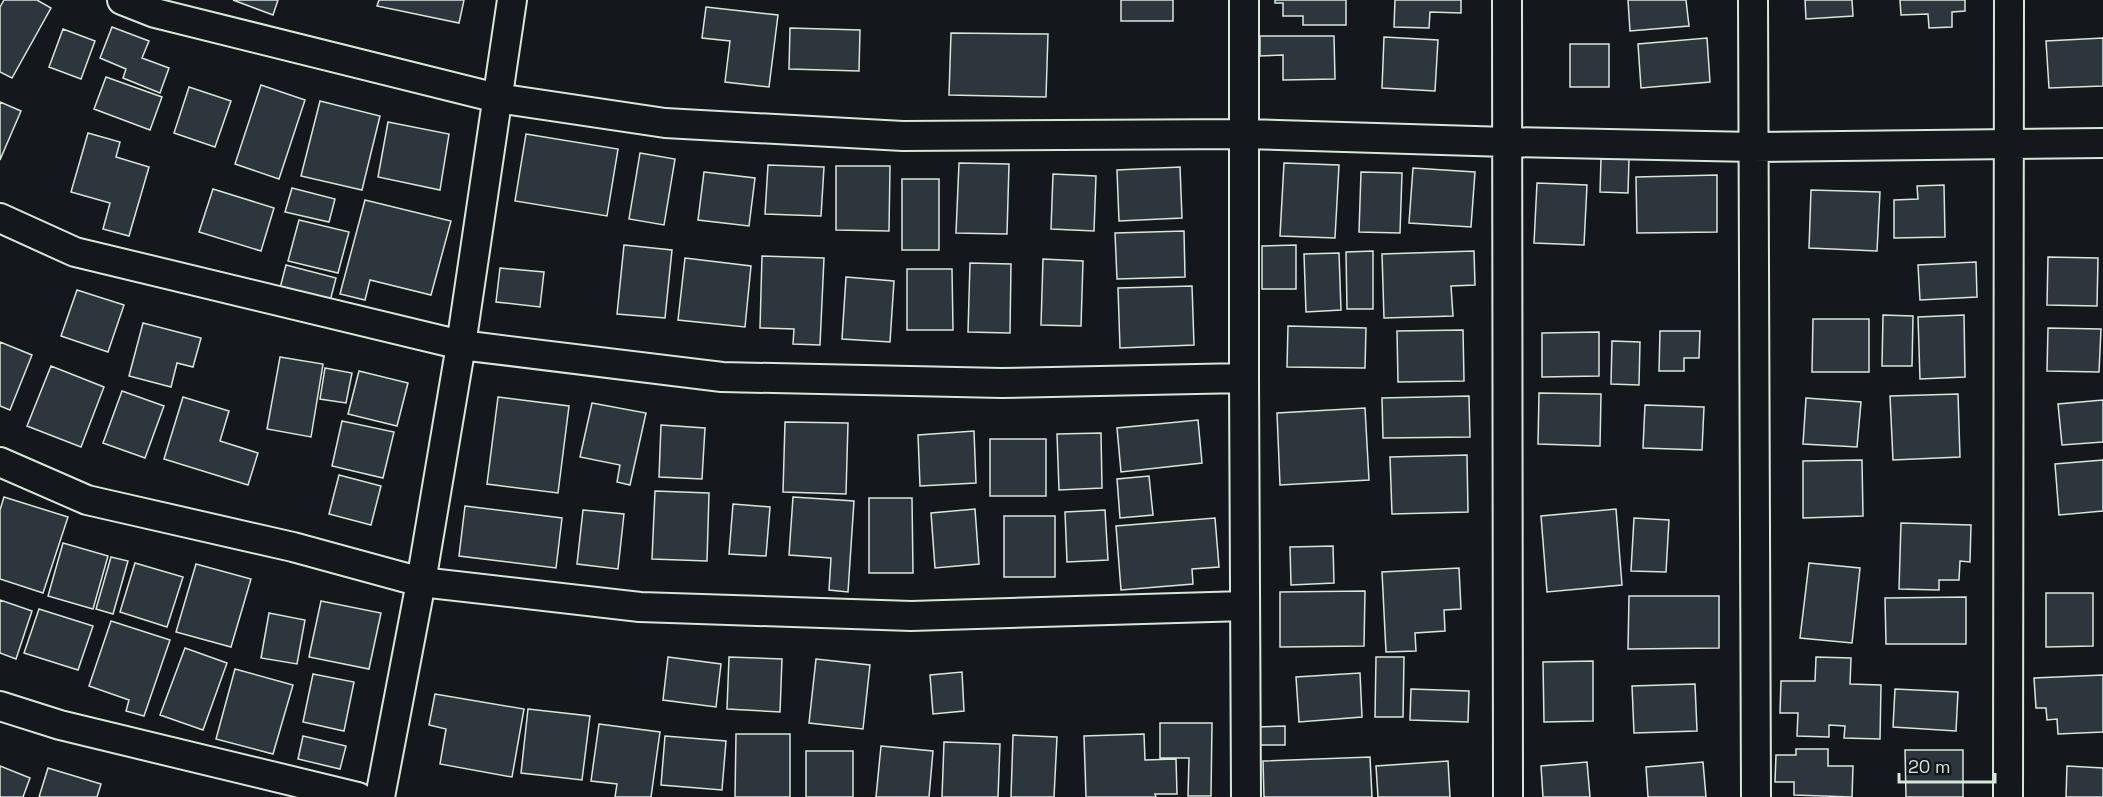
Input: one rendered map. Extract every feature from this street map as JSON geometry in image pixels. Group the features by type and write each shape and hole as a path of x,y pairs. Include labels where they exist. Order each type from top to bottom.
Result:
{"street":[{"path":"122,0 155,13 498,98 665,123 903,136 1244,134 1753,147 2103,143"},
{"path":"380,797 421,582 461,345 512,0"},
{"path":"1244,0 1246,797"},
{"path":"1507,0 1508,797"},
{"path":"1753,0 1756,797"},
{"path":"2008,797 2009,0"},
{"path":"0,218 75,252 461,345 722,377 1002,382 1244,378"},
{"path":"0,462 87,500 294,547 421,582 640,607 911,616 1245,606"},
{"path":"0,705 60,725 358,797"}],"building":[{"path":"4,0 37,0 51,8 12,78 0,72 0,7"},
{"path":"233,0 278,0 273,15"},
{"path":"379,0 464,0 459,23 377,6"},
{"path":"1121,0 1173,0 1173,21 1121,21"},
{"path":"1275,0 1346,0 1346,25 1303,25 1303,16 1283,16 1283,3 1275,3"},
{"path":"1395,0 1461,0 1461,13 1430,12 1429,28 1394,27"},
{"path":"1628,0 1686,0 1689,26 1630,31"},
{"path":"1805,0 1852,0 1853,16 1806,19"},
{"path":"1900,0 1965,0 1965,11 1952,12 1952,27 1929,28 1928,14 1901,15"},
{"path":"706,7 778,15 769,87 725,82 730,41 702,38"},
{"path":"112,27 149,41 142,58 169,68 160,93 123,78 126,69 100,58"},
{"path":"790,28 860,30 859,71 789,69"},
{"path":"63,29 95,41 81,79 49,67"},
{"path":"951,33 1048,34 1046,97 949,95"},
{"path":"1260,36 1334,36 1335,79 1283,80 1283,55 1260,56"},
{"path":"1384,37 1438,40 1435,91 1382,88"},
{"path":"1707,38 1710,82 1641,88 1638,44"},
{"path":"2103,38 2103,86 2049,88 2046,41"},
{"path":"1570,44 1609,44 1609,87 1570,87"},
{"path":"106,77 162,97 150,130 94,109"},
{"path":"261,85 305,100 279,179 235,164"},
{"path":"189,87 231,101 215,147 174,133"},
{"path":"320,101 380,116 362,190 301,176"},
{"path":"0,102 21,111 0,160"},
{"path":"388,122 449,134 440,190 378,177"},
{"path":"88,133 120,142 116,157 149,167 129,236 103,229 110,203 71,192"},
{"path":"526,134 618,149 607,216 515,201"},
{"path":"640,153 675,159 664,225 629,219"},
{"path":"1601,159 1629,159 1628,193 1600,192"},
{"path":"959,163 1009,164 1007,234 956,233"},
{"path":"1284,163 1339,165 1335,238 1280,236"},
{"path":"768,165 824,167 821,216 765,214"},
{"path":"836,166 890,166 889,231 836,230"},
{"path":"1180,167 1182,218 1119,221 1117,170"},
{"path":"1413,168 1475,172 1471,227 1409,223"},
{"path":"704,172 755,178 749,226 698,220"},
{"path":"1361,172 1402,173 1400,233 1359,232"},
{"path":"1053,174 1096,176 1094,231 1051,229"},
{"path":"1717,175 1717,232 1637,233 1636,177"},
{"path":"902,179 939,179 939,250 902,250"},
{"path":"1537,183 1587,185 1584,245 1534,243"},
{"path":"1944,185 1945,237 1894,238 1894,200 1918,199 1917,186"},
{"path":"292,188 335,199 329,222 285,212"},
{"path":"213,189 274,208 261,251 199,232"},
{"path":"1811,190 1880,192 1877,251 1809,248"},
{"path":"365,200 451,221 431,295 370,280 365,300 340,294"},
{"path":"299,220 349,232 338,273 288,261"},
{"path":"1184,231 1185,277 1117,279 1115,233"},
{"path":"624,245 672,250 665,318 617,314"},
{"path":"1296,245 1296,289 1262,289 1262,246"},
{"path":"1373,251 1373,309 1347,309 1346,252"},
{"path":"1474,251 1475,285 1451,286 1453,316 1384,318 1382,254"},
{"path":"1339,253 1341,310 1306,312 1304,254"},
{"path":"762,256 824,258 820,345 793,344 794,329 760,328"},
{"path":"2048,257 2098,258 2097,306 2047,305"},
{"path":"685,258 751,266 745,327 678,320"},
{"path":"1043,259 1083,261 1081,326 1041,325"},
{"path":"1976,262 1977,297 1920,300 1918,265"},
{"path":"970,263 1011,264 1010,333 968,332"},
{"path":"286,265 336,278 329,305 279,292"},
{"path":"500,268 544,272 540,307 496,302"},
{"path":"907,269 952,269 953,330 907,330"},
{"path":"846,277 894,281 890,342 842,339"},
{"path":"1192,286 1194,345 1120,348 1118,288"},
{"path":"77,290 124,305 108,352 61,336"},
{"path":"1883,315 1913,316 1912,366 1882,366"},
{"path":"1964,315 1965,377 1920,379 1918,317"},
{"path":"1813,319 1869,319 1869,372 1812,372"},
{"path":"143,323 201,338 193,367 177,363 171,387 129,376"},
{"path":"1288,326 1366,328 1365,368 1287,367"},
{"path":"2048,328 2101,329 2099,372 2047,371"},
{"path":"1463,330 1464,381 1398,382 1397,331"},
{"path":"1660,331 1700,331 1699,358 1684,358 1684,371 1659,371"},
{"path":"1599,332 1599,376 1542,377 1542,333"},
{"path":"1612,341 1640,342 1639,385 1611,384"},
{"path":"0,342 32,355 10,410 0,406"},
{"path":"280,357 323,364 311,437 267,429"},
{"path":"51,366 104,387 81,447 27,426"},
{"path":"325,368 352,373 346,403 320,399"},
{"path":"359,371 408,383 397,426 348,414"},
{"path":"122,391 164,406 145,458 103,443"},
{"path":"1539,393 1601,394 1600,446 1538,444"},
{"path":"1958,394 1960,457 1893,460 1890,396"},
{"path":"1469,396 1470,437 1383,438 1382,398"},
{"path":"183,397 229,411 220,441 258,453 248,485 164,459"},
{"path":"498,397 569,406 558,493 487,484"},
{"path":"1806,398 1861,402 1857,447 1803,444"},
{"path":"2103,400 2103,442 2062,445 2058,404"},
{"path":"592,403 646,413 630,485 617,482 620,465 580,457"},
{"path":"1645,405 1704,407 1702,450 1643,448"},
{"path":"1365,408 1369,480 1280,485 1277,413"},
{"path":"1198,420 1202,463 1121,472 1117,428"},
{"path":"342,421 394,432 383,478 332,466"},
{"path":"785,422 848,423 846,494 783,492"},
{"path":"661,425 705,428 702,479 659,477"},
{"path":"974,431 976,483 920,486 918,435"},
{"path":"1101,433 1102,488 1059,490 1057,434"},
{"path":"990,439 1046,439 1046,496 990,496"},
{"path":"1467,455 1468,512 1392,514 1390,457"},
{"path":"1862,460 1863,516 1803,518 1803,461"},
{"path":"2103,460 2103,511 2059,515 2055,464"},
{"path":"339,475 381,486 371,525 329,514"},
{"path":"1149,476 1153,515 1120,518 1117,479"},
{"path":"655,491 709,493 707,561 652,559"},
{"path":"4,497 68,517 43,593 0,579 0,510"},
{"path":"793,497 854,501 848,592 829,590 831,558 789,555"},
{"path":"869,498 912,498 913,573 869,573"},
{"path":"733,504 770,507 766,556 729,554"},
{"path":"465,506 562,518 556,568 459,556"},
{"path":"975,509 979,564 935,568 931,513"},
{"path":"1616,509 1622,585 1547,592 1541,516"},
{"path":"583,510 624,514 618,569 577,564"},
{"path":"1105,510 1108,560 1067,562 1065,512"},
{"path":"1004,516 1055,516 1055,577 1004,577"},
{"path":"1215,518 1219,567 1192,569 1193,584 1121,590 1116,526"},
{"path":"1634,518 1669,520 1666,572 1631,571"},
{"path":"1901,523 1971,525 1970,562 1960,561 1959,580 1939,580 1939,590 1899,589"},
{"path":"63,543 108,556 93,609 48,596"},
{"path":"1333,546 1334,583 1291,585 1290,547"},
{"path":"111,557 128,561 113,614 96,609"},
{"path":"135,563 183,577 167,627 120,612"},
{"path":"1809,563 1860,568 1852,643 1800,638"},
{"path":"196,564 251,579 231,647 176,632"},
{"path":"1459,568 1461,609 1444,610 1445,631 1415,633 1416,651 1386,652 1382,572"},
{"path":"1365,591 1364,646 1280,647 1280,592"},
{"path":"2046,593 2093,593 2093,646 2046,647"},
{"path":"1629,596 1719,596 1719,648 1628,649"},
{"path":"1966,597 1966,644 1886,644 1885,598"},
{"path":"0,600 32,611 16,659 0,653"},
{"path":"321,601 381,613 369,669 309,657"},
{"path":"39,609 93,626 78,670 24,653"},
{"path":"269,613 305,620 297,664 261,658"},
{"path":"111,621 170,640 144,716 126,711 129,700 89,686"},
{"path":"185,648 227,663 203,730 160,715"},
{"path":"668,657 721,664 716,707 663,700"},
{"path":"729,657 782,659 780,712 727,709"},
{"path":"1376,657 1404,657 1403,717 1375,717"},
{"path":"1816,657 1851,658 1850,684 1881,685 1880,739 1844,738 1845,726 1829,725 1829,737 1797,736 1798,713 1780,713 1781,681 1815,681"},
{"path":"816,659 870,665 863,729 809,723"},
{"path":"1593,661 1593,721 1544,722 1543,662"},
{"path":"235,669 293,685 273,754 216,739"},
{"path":"962,672 964,711 933,714 930,675"},
{"path":"1360,673 1362,717 1299,722 1296,677"},
{"path":"313,674 354,682 344,731 303,722"},
{"path":"2103,675 2103,732 2058,734 2057,719 2047,720 2046,708 2036,708 2034,678"},
{"path":"1695,684 1697,731 1634,733 1632,686"},
{"path":"1411,689 1469,691 1468,722 1410,720"},
{"path":"1895,689 1958,692 1956,731 1893,727"},
{"path":"435,694 524,709 512,777 440,764 446,729 429,725"},
{"path":"528,709 590,716 582,780 521,773"},
{"path":"1160,723 1212,723 1211,796 1188,796 1189,758 1160,758"},
{"path":"599,724 660,732 651,797 615,797 617,784 591,781"},
{"path":"1285,726 1285,745 1256,745 1256,727"},
{"path":"736,734 790,734 790,797 735,797"},
{"path":"1144,734 1145,760 1176,759 1177,794 1155,794 1156,797 1086,797 1084,736"},
{"path":"1013,735 1057,737 1054,797 1011,797"},
{"path":"303,736 346,746 340,769 298,759"},
{"path":"665,736 726,741 722,790 661,785"},
{"path":"944,742 1000,744 998,797 942,797"},
{"path":"881,746 933,751 929,797 876,797"},
{"path":"1796,749 1828,749 1828,766 1853,766 1852,797 1794,795 1794,782 1775,782 1776,755 1796,755"},
{"path":"1905,750 1963,750 1963,797 1906,797"},
{"path":"806,751 853,751 853,797 806,797"},
{"path":"1370,757 1372,797 1264,797 1263,761"},
{"path":"1448,761 1450,797 1378,797 1376,766"},
{"path":"1587,762 1590,797 1543,797 1541,766"},
{"path":"1703,762 1706,797 1648,797 1646,767"},
{"path":"0,766 30,778 23,797 0,797"},
{"path":"2067,766 2103,768 2103,797 2066,797"},
{"path":"48,768 101,784 97,797 39,797"}]}
